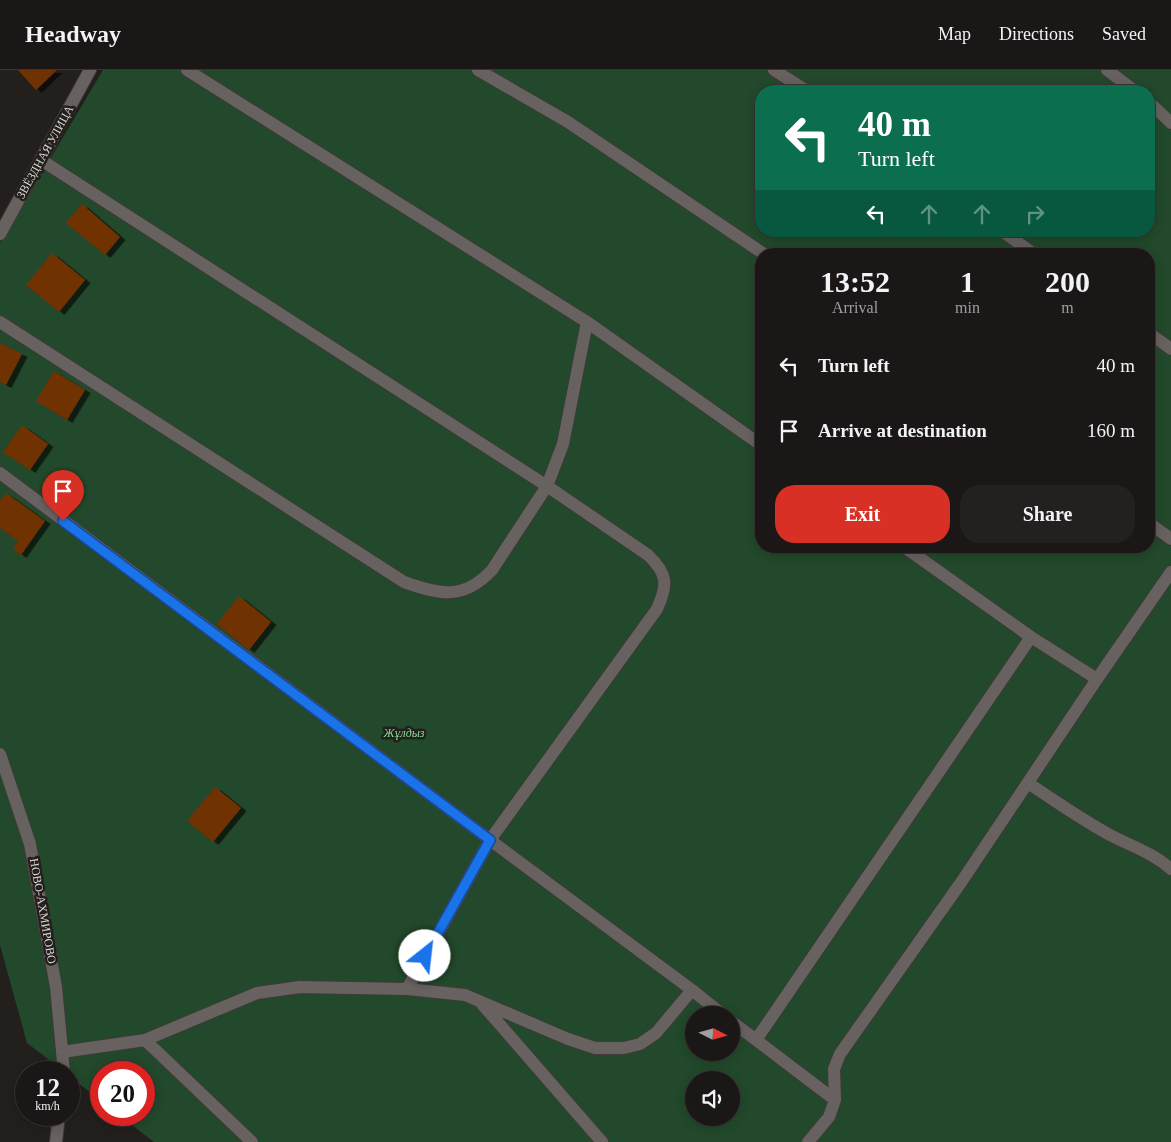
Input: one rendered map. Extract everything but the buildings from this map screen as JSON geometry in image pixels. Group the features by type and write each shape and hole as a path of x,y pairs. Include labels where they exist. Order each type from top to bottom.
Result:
{"street":[{"name":"ЗВЁЗДНАЯ УЛИЦА","path":"0,234 90,70"},
{"path":"187,70 588,322 755,441"},
{"path":"478,70 568,122 755,248"},
{"path":"774,70 798,85"},
{"path":"1107,70 1127,85"},
{"path":"1155,108 1171,123"},
{"path":"41,160 547,486 648,555 657,563 665,578 663,595 657,609 490,840 407,989"},
{"path":"1010,237 1026,248"},
{"path":"0,322 404,582 442,593 461,591 481,582 492,570 547,486 563,444 588,322"},
{"path":"1155,338 1171,349"},
{"path":"0,473 712,1006"},
{"path":"1155,527 1171,539"},
{"path":"913,553 1031,637 1097,679"},
{"path":"808,1142 829,1117 835,1100 834,1069 840,1054 1028,783 1171,572"},
{"path":"756,1040 1031,637"},
{"name":"НОВО-АХМИРОВО","path":"0,754 30,844 56,987 63,1061"},
{"path":"1028,783 1085,821 1111,836 1140,848 1171,869"},
{"path":"62,1052 145,1040 258,993 300,987 407,989 465,995 595,1048 624,1048 640,1044 656,1033 692,990"},
{"path":"480,1002 602,1142"},
{"path":"740,1028 835,1100"},
{"path":"145,1040 252,1142"},
{"path":"56,1142 58,1126"}],"green space":[{"name":"Жұлдыз","path":"103,70 1171,70 1171,1142 154,1142 133,1126 155,1126 155,1061 90,1061 90,1092 80,1085 80,1061 51,1061 27,1043 0,945 0,243"}],"route":[{"path":"63,521 490,840 425,956"}]}
